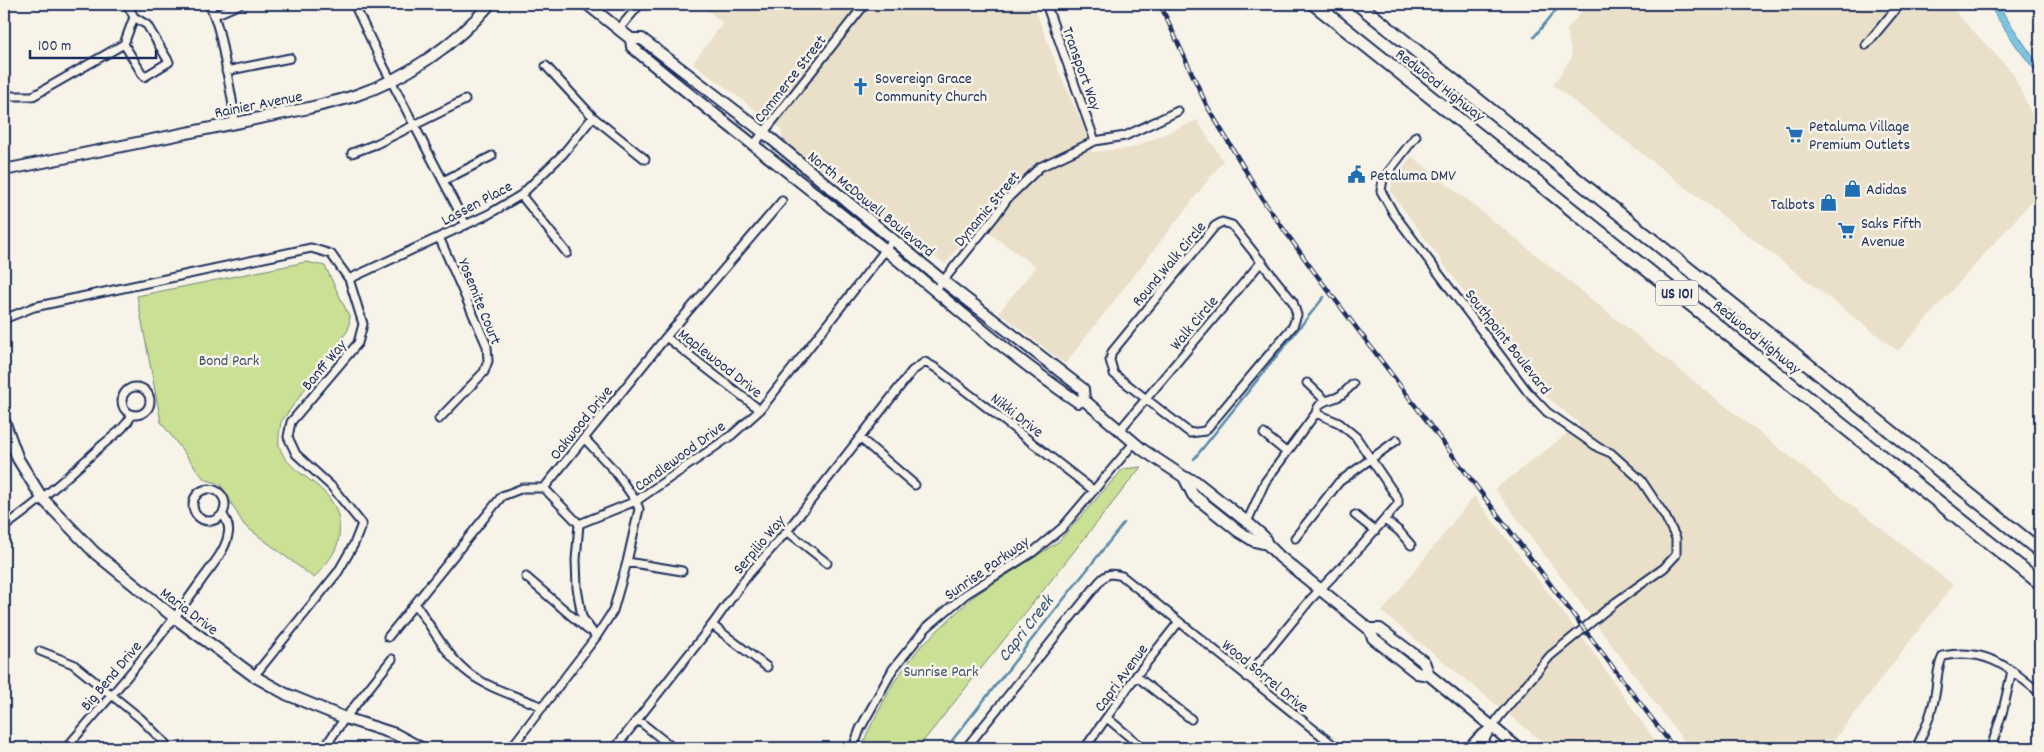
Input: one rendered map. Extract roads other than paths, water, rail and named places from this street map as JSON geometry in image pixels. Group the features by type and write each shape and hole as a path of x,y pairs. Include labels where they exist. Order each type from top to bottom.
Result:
{"highway":[{"name":"Redwood Highway","path":"1314,4 2040,583"},
{"name":"Redwood Highway","path":"1358,4 2040,551"}],"main road":[{"name":"Rainier Avenue","path":"4,170 309,108 355,96 433,56 482,14 490,4"},
{"name":"North McDowell Boulevard","path":"587,4 631,39 642,39 763,132 944,281 1083,389 1084,400 1119,431 1184,477 1195,481 1247,522 1264,537 1267,544 1319,590 1369,630 1380,629 1424,662 1429,674 1518,748"},
{"name":"North McDowell Boulevard","path":"631,39 632,47 752,146 886,250 1060,390 1078,402 1084,400"},
{"name":"Maria Drive","path":"4,420 18,459 42,498 95,553 175,618 254,676 286,694 344,718 395,734 421,748"},
{"name":"North McDowell Boulevard","path":"1184,477 1193,495 1238,531 1254,541 1267,544"}],"street":[{"path":"124,44 144,77 169,62 147,25 134,17 127,4"},
{"path":"209,4 215,15 223,43 226,70 234,105 235,123"},
{"path":"215,15 240,4"},
{"path":"355,4 466,225"},
{"path":"619,29 640,4"},
{"name":"Commerce Street","path":"752,146 865,4"},
{"name":"Transport Way","path":"1046,4 1095,141"},
{"path":"1866,45 1900,4"},
{"path":"4,98 6,96 34,96 124,44 134,17"},
{"path":"226,70 290,58"},
{"path":"546,66 593,117 645,159"},
{"path":"352,153 415,126 465,100"},
{"name":"Dynamic Street","path":"935,291 1008,198 1035,171 1095,141 1125,136 1178,112"},
{"name":"Lassen Place","path":"349,279 489,214 521,195 563,154 593,117"},
{"name":"Southpoint Boulevard","path":"1416,136 1383,179 1381,191 1394,214 1527,391 1547,412 1599,448 1611,453 1641,480 1665,516 1676,538 1677,547 1676,555 1664,568 1616,602 1550,656 1492,726 1480,748"},
{"path":"443,180 492,156"},
{"path":"521,195 567,253"},
{"name":"Oakwood Drive","path":"544,488 666,337 782,201"},
{"name":"Round Walk Circle","path":"1222,222 1232,225 1293,302 1297,315 1293,326 1205,431 1190,433 1146,400 1114,374 1110,360 1112,352 1215,226 1222,222"},
{"name":"Yosemite Court","path":"439,237 487,346 488,361 484,372 439,419"},
{"name":"Candlewood Drive","path":"514,744 596,637 613,611 639,510 636,501 732,435 760,410 894,239"},
{"name":"Banff Way","path":"4,319 34,307 311,248 331,254 349,279 363,324 358,343 291,422 288,437 296,454 332,487 362,524 354,544 338,572 254,676"},
{"name":"Walk Circle","path":"1146,400 1262,261"},
{"name":"Maplewood Drive","path":"666,337 760,410"},
{"name":"Serpilio Way","path":"615,748 748,575 787,532 912,371 925,362"},
{"name":"Nikki Drive","path":"925,362 936,368 1093,490"},
{"path":"1308,383 1324,400"},
{"path":"1247,522 1265,482 1317,408 1324,400 1340,396 1353,384"},
{"path":"132,388 142,388 146,390 150,398 149,408 142,415 132,415 122,406 122,397 124,393 132,388"},
{"path":"1119,431 1146,400"},
{"path":"1247,677 1319,590 1396,508 1398,499 1356,437 1339,423 1316,412"},
{"path":"4,527 29,509 126,426 132,415"},
{"path":"1264,434 1286,452"},
{"path":"579,524 636,501 614,470 584,438"},
{"path":"860,438 915,485"},
{"path":"1295,538 1339,482 1397,440"},
{"name":"Sunrise Parkway","path":"853,748 860,728 893,669 926,628 966,594 1033,552 1062,528 1134,443"},
{"path":"388,637 416,605 502,496 523,488 544,488 579,524 576,560 577,588 582,617 596,637"},
{"path":"206,489 216,491 224,498 225,509 222,514 214,520 200,518 194,509 194,500 197,495 206,489"},
{"name":"Big Bend Drive","path":"66,748 175,618 223,547 229,534 227,521 222,514"},
{"path":"1355,515 1375,531"},
{"path":"1385,520 1399,531 1411,546"},
{"path":"787,532 827,563"},
{"path":"627,562 682,571"},
{"name":"Wood Sorrel Drive","path":"966,748 1106,575 1114,574 1122,576 1331,747"},
{"path":"526,577 596,637"},
{"path":"416,605 454,658 466,671 483,682 543,707"},
{"name":"Capri Avenue","path":"1085,748 1136,676 1178,623"},
{"path":"712,624 767,667"},
{"path":"40,651 73,664 140,718 165,743 167,748"},
{"path":"1916,748 1929,719 1935,695 1938,666 1942,656 1959,653 1983,655 2012,670 2040,693"},
{"path":"324,748 344,718 392,659"},
{"path":"1991,748 2003,710 2012,670"},
{"path":"1136,676 1191,719"},
{"path":"1108,718 1143,748"},
{"path":"638,720 673,748"},
{"name":"Southpoint Boulevard","path":"1468,748 1492,726"}],"water":[{"path":"1988,4 1997,4 2040,67 2040,77 2017,47"}],"waterway":[{"name":"Capri Creek","path":"1534,37 1561,4"},
{"name":"Capri Creek","path":"1194,459 1324,297"},
{"name":"Capri Creek","path":"946,748 1124,523"}],"railway":[{"path":"1160,4 1207,106 1265,203 1312,269 1674,748"}],"place":[{"name":"Sovereign Grace Community Church","path":"861,86"},
{"name":"Petaluma Village Premium Outlets","path":"1795,134"},
{"name":"Petaluma DMV","path":"1356,174"},
{"name":"Adidas","path":"1852,188"},
{"name":"Talbots","path":"1829,203"},
{"name":"Saks Fifth Avenue","path":"1847,231"}],"park label":[{"name":"Bond Park","path":"229,359"},
{"name":"Sunrise Park","path":"941,670"}]}
